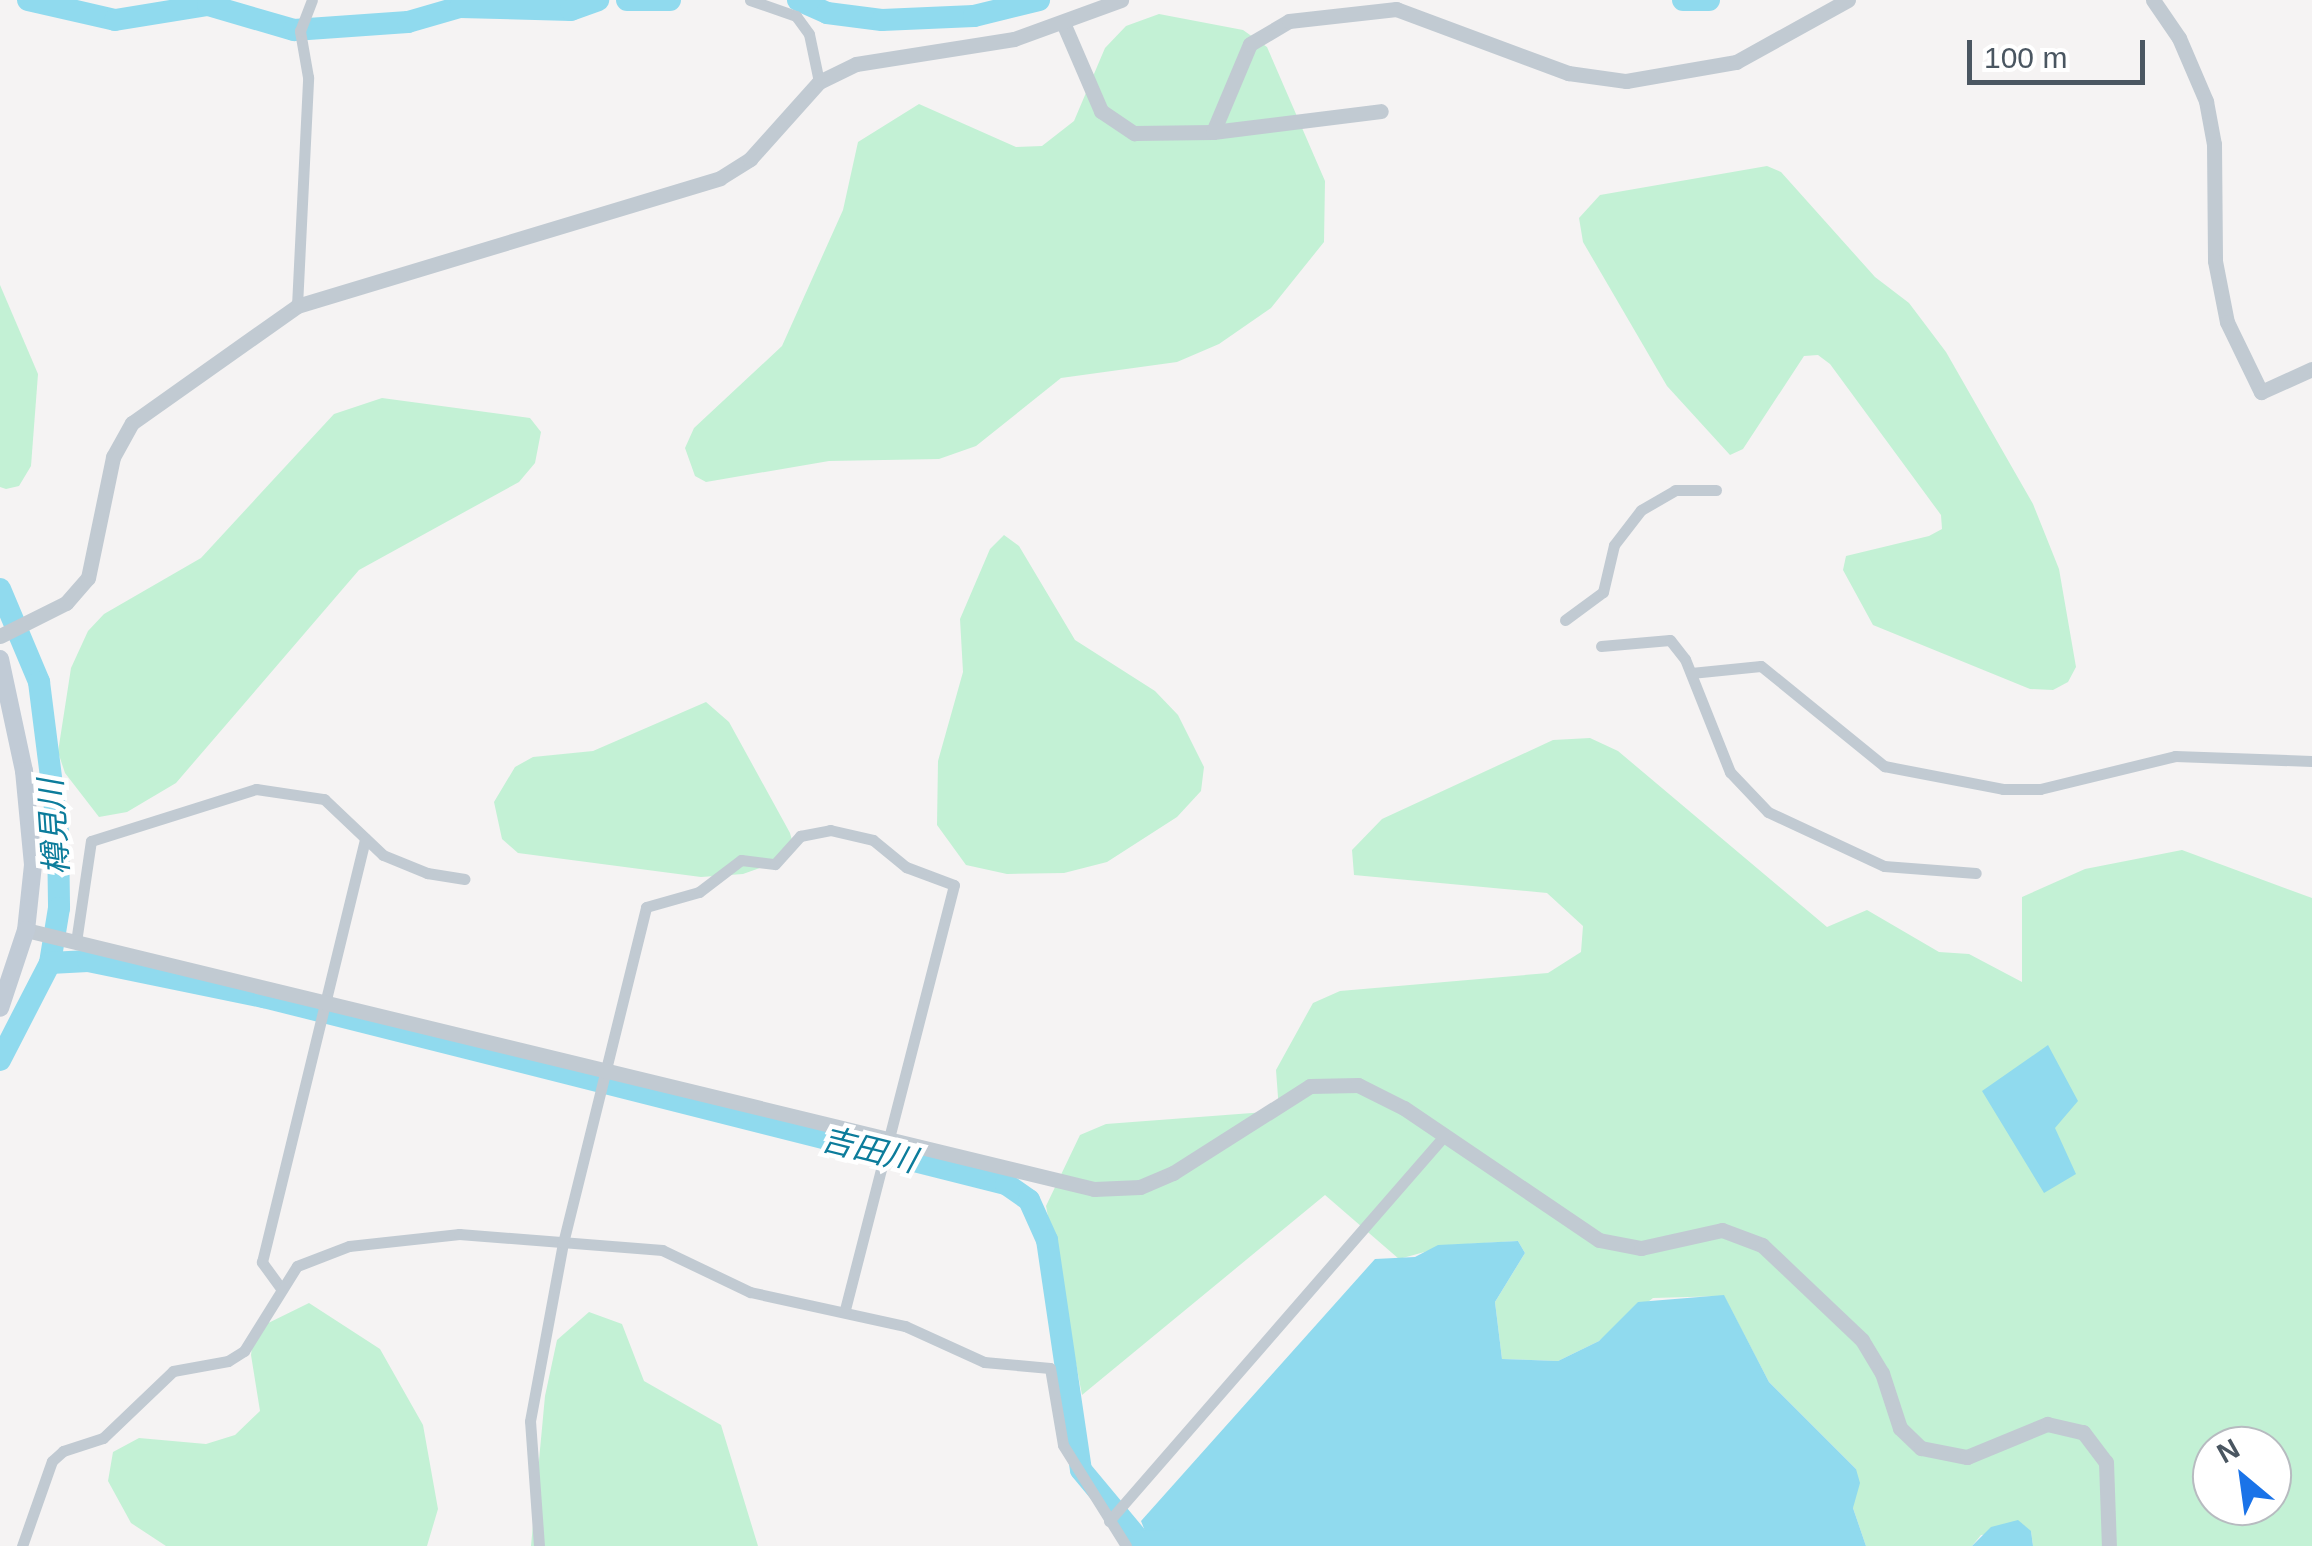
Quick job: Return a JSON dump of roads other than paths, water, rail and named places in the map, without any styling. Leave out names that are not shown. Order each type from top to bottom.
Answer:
[{"type":"main road","points":[[0,659],[13,701],[30,818],[31,931],[0,1008]]},
{"type":"street","points":[[296,306],[308,77],[300,30],[312,0]]},
{"type":"street","points":[[750,0],[796,16],[809,34],[818,82]]},
{"type":"street","points":[[0,636],[66,603],[88,578],[113,457],[132,423],[296,306],[720,178],[760,149],[818,82],[856,64],[1064,25],[1121,0]]},
{"type":"street","points":[[1213,132],[1250,44],[1289,21],[1396,9],[1568,73],[1626,81],[1736,62],[1848,0]]},
{"type":"street","points":[[2153,0],[2179,38],[2206,101],[2214,144],[2215,261],[2227,322],[2261,392],[2312,369]]},
{"type":"street","points":[[1064,25],[1113,124],[1149,136],[1381,111]]},
{"type":"street","points":[[1564,620],[1603,592],[1614,545],[1641,510],[1675,490],[1716,490]]},
{"type":"street","points":[[1601,646],[1670,640],[1690,673],[1730,772],[1768,812],[1884,866],[1976,873]]},
{"type":"street","points":[[1690,673],[1760,666],[1884,766],[2003,789],[2040,789],[2175,756],[2312,761]]},
{"type":"street","points":[[72,941],[87,849],[100,835],[158,825],[256,789],[324,799],[365,838],[409,868],[465,879]]},
{"type":"street","points":[[539,1546],[530,1420],[563,1243],[649,903],[698,892],[741,860],[774,864],[800,836],[830,830],[863,837],[906,867],[954,885],[884,1141],[844,1311]]},
{"type":"street","points":[[280,1287],[262,1262],[365,838]]},
{"type":"street","points":[[31,931],[1094,1189],[1140,1186],[1173,1174],[1296,1092],[1333,1082],[1382,1094],[1584,1233],[1612,1244],[1641,1248],[1722,1230],[1762,1246],[1862,1340],[1882,1373],[1900,1428],[1921,1448],[1967,1457],[2047,1424],[2083,1432],[2106,1462],[2109,1546]]},
{"type":"street","points":[[1108,1521],[1444,1136]]},
{"type":"street","points":[[22,1546],[52,1461],[63,1451],[104,1438],[173,1371],[228,1361],[244,1351],[280,1287],[297,1266],[349,1246],[459,1234],[662,1250],[750,1292],[906,1326],[984,1362],[1050,1368],[1063,1445],[1126,1546]]},
{"type":"water","points":[[2048,1045],[2078,1101],[2055,1128],[2076,1174],[2044,1193],[1982,1091]]},
{"type":"water","points":[[1518,1241],[1525,1253],[1495,1302],[1502,1359],[1558,1361],[1599,1341],[1638,1302],[1724,1295],[1769,1382],[1856,1469],[1860,1483],[1853,1508],[1866,1546],[1151,1546],[1141,1521],[1375,1259],[1415,1257],[1438,1245]]},
{"type":"water","points":[[2018,1520],[2031,1531],[2033,1546],[1972,1546],[1991,1527]]},
{"type":"waterway","points":[[28,0],[115,20],[208,5],[294,30],[408,22],[460,7],[571,10],[598,0]]},
{"type":"waterway","points":[[627,0],[670,0]]},
{"type":"waterway","points":[[798,0],[827,13],[882,20],[974,16],[1039,0]]},
{"type":"waterway","points":[[1683,0],[1709,0]]},
{"type":"waterway","name":"樽見川","points":[[0,589],[39,682],[58,833],[59,908],[50,963],[0,1060]]},
{"type":"waterway","name":"吉田川","points":[[50,963],[88,961],[264,997],[1006,1184],[1029,1200],[1047,1240],[1081,1470],[1141,1542],[1176,1541]]}]
